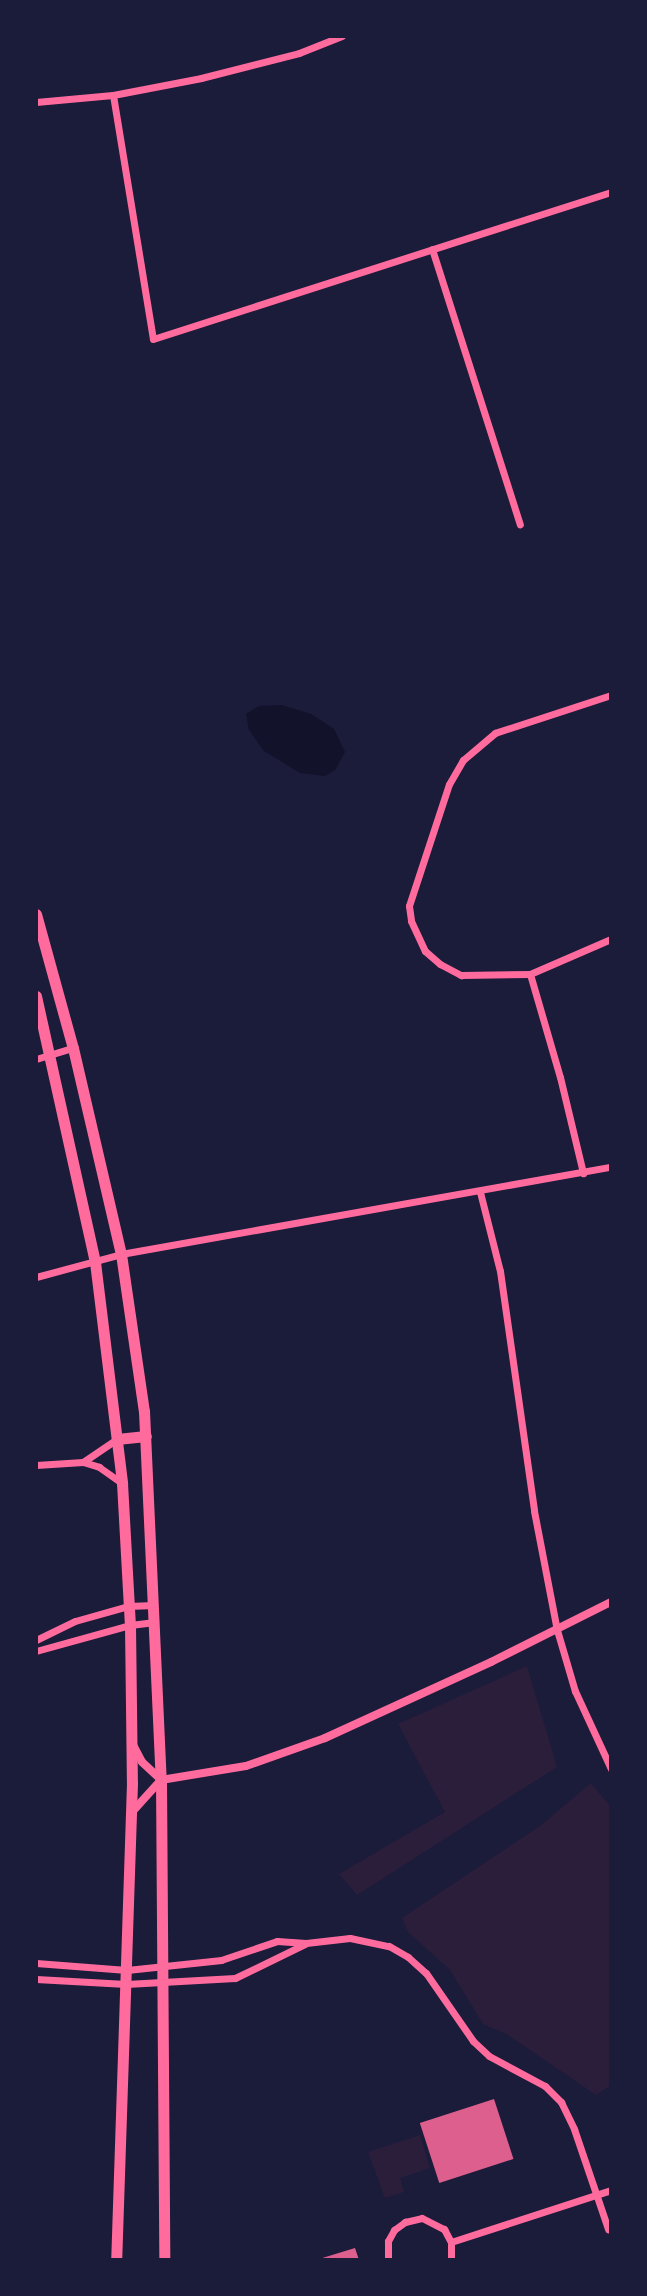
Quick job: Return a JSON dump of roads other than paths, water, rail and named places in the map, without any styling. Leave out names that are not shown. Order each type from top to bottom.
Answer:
[{"type":"main road","points":[[36,914],[73,1048],[121,1254],[146,1436],[161,1780],[164,2260]]},
{"type":"main road","points":[[36,996],[40,1056],[95,1262],[122,1483],[130,1625],[132,1812],[116,2260]]},
{"type":"main road","points":[[117,1439],[146,1436]]},
{"type":"street","points":[[36,102],[113,95],[271,60],[342,36]]},
{"type":"street","points":[[113,95],[153,339],[611,192]]},
{"type":"street","points":[[432,249],[520,524]]},
{"type":"street","points":[[611,695],[495,733],[463,760],[444,799],[409,906],[410,916],[425,951],[440,964],[461,975],[530,974],[611,939]]},
{"type":"street","points":[[530,974],[560,1077],[583,1173]]},
{"type":"street","points":[[40,1056],[73,1048]]},
{"type":"street","points":[[36,1277],[121,1254],[611,1167]]},
{"type":"street","points":[[480,1192],[500,1271],[534,1511],[557,1630],[575,1691],[611,1769]]},
{"type":"street","points":[[83,1462],[117,1439]]},
{"type":"street","points":[[36,1465],[83,1462],[99,1467],[122,1483]]},
{"type":"street","points":[[132,1812],[161,1780],[210,1774],[291,1751],[369,1720],[611,1602]]},
{"type":"street","points":[[36,1640],[75,1621],[128,1606],[154,1605]]},
{"type":"street","points":[[36,1651],[130,1625],[155,1622]]},
{"type":"street","points":[[132,1742],[142,1762],[161,1780]]},
{"type":"street","points":[[36,1963],[127,1970],[221,1960],[277,1941],[306,1943],[350,1938],[368,1940],[408,1957],[426,1973],[473,2041],[489,2056],[545,2086],[561,2102],[608,2229]]},
{"type":"street","points":[[36,1979],[126,1984],[235,1978],[306,1943]]},
{"type":"street","points":[[451,2242],[611,2190]]},
{"type":"street","points":[[388,2260],[388,2241],[394,2230],[415,2218],[440,2225],[451,2242],[451,2260]]}]
